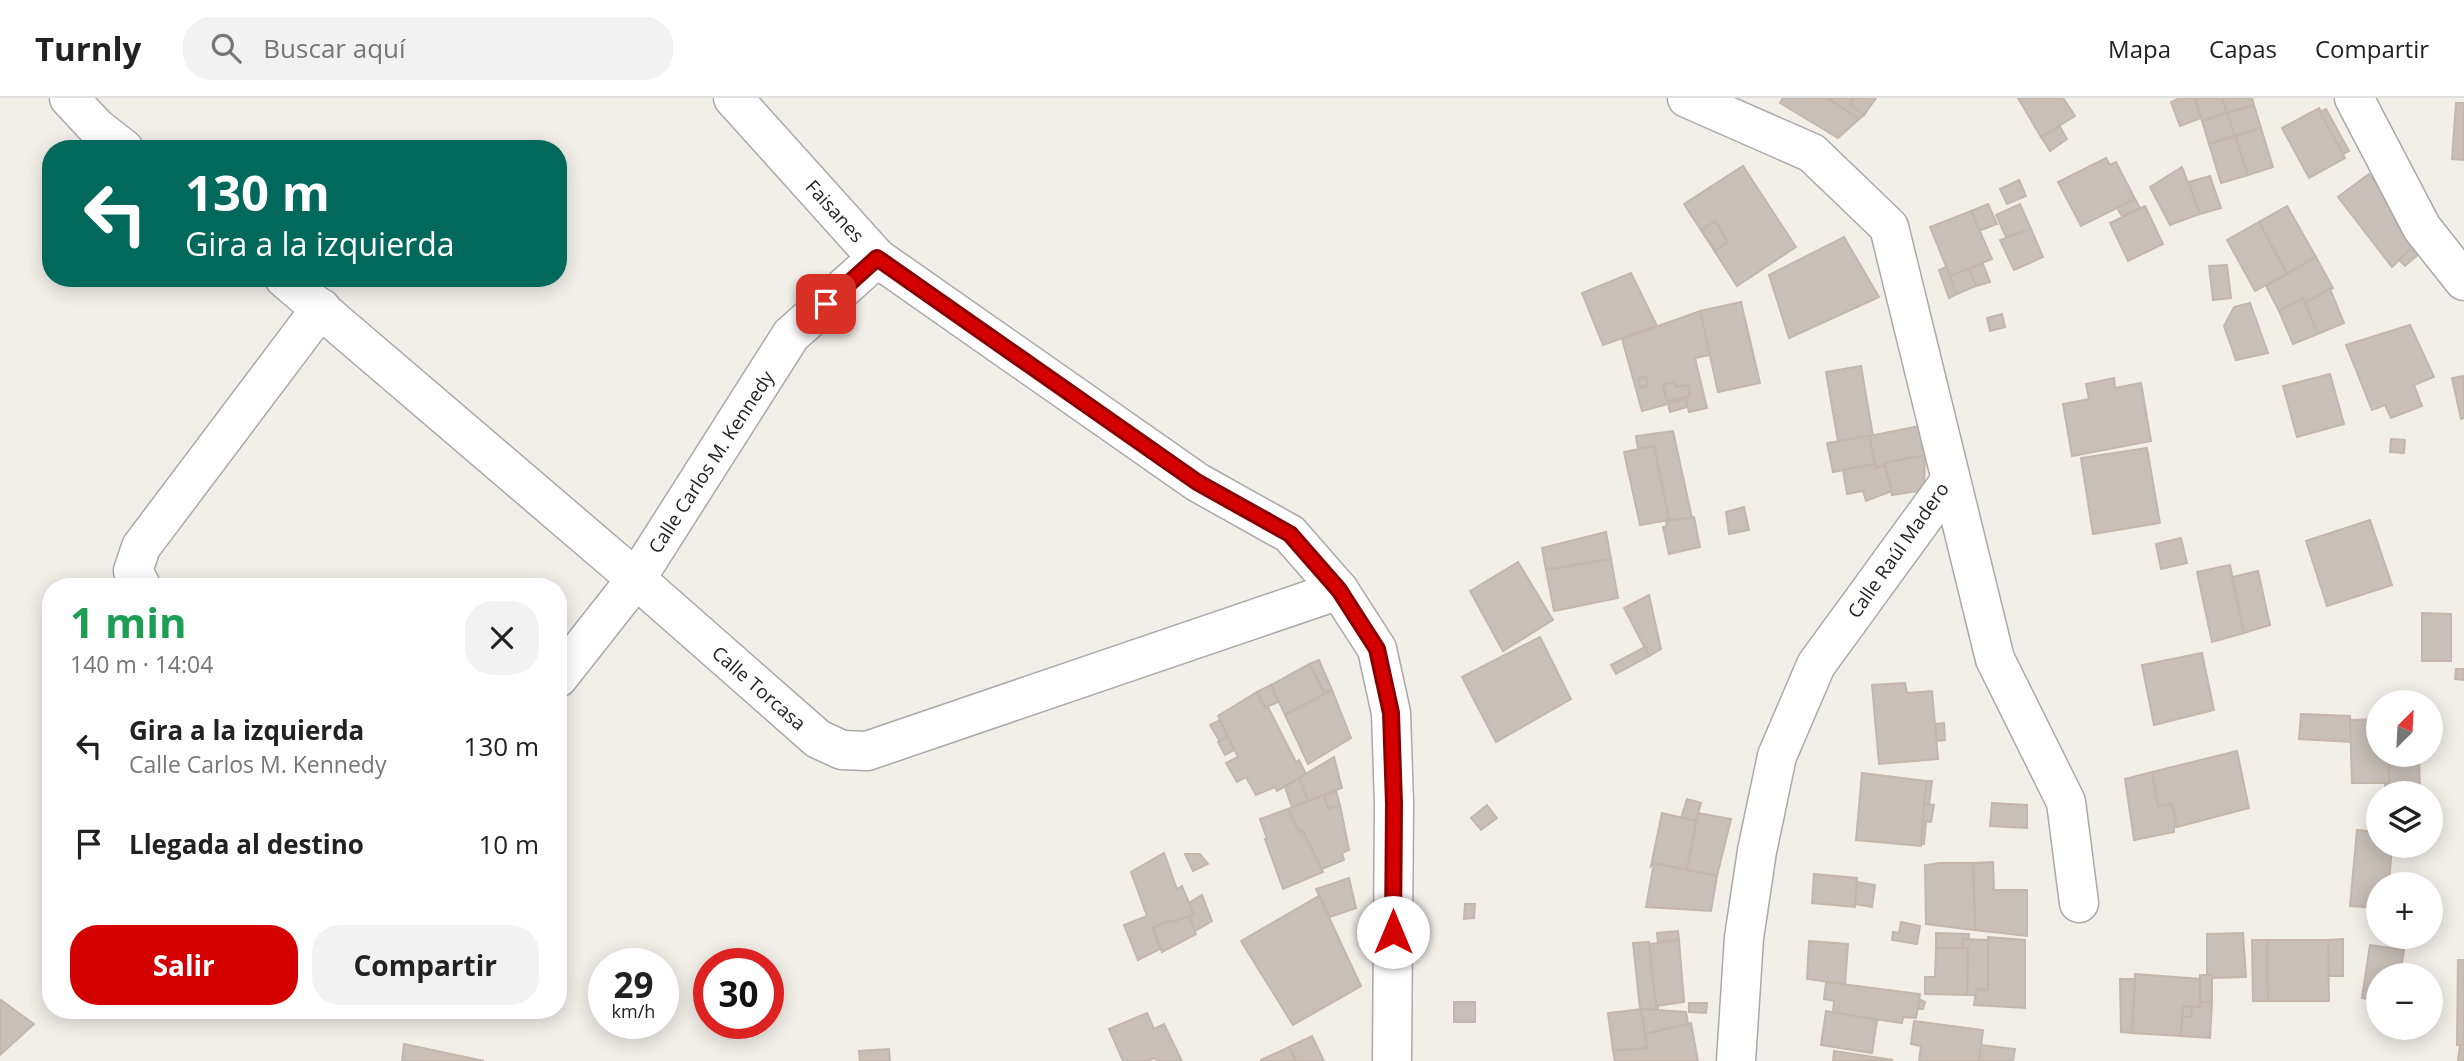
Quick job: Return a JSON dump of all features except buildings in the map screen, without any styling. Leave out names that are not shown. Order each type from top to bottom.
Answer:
[{"type":"street","points":[[69,98],[96,127],[113,140]]},
{"type":"street","name":"Faisanes","points":[[733,98],[877,258],[1197,482],[1290,534],[1339,590],[1377,649],[1391,713],[1394,804],[1392,1061]]},
{"type":"street","name":"Calle Raúl Madero","points":[[1687,98],[1812,153],[1889,227],[1950,481],[1816,665],[1777,756],[1757,850],[1744,938],[1736,1061]]},
{"type":"street","points":[[2354,98],[2422,228],[2464,281]]},
{"type":"street","name":"Calle Carlos M. Kennedy","points":[[567,667],[636,579],[791,335],[877,258]]},
{"type":"street","name":"Calle Torcasa","points":[[295,287],[818,739],[842,750],[867,751],[1339,590]]},
{"type":"street","points":[[137,578],[133,571],[141,547],[321,308]]},
{"type":"street","points":[[1950,481],[1995,660],[2066,802],[2079,903]]},
{"type":"route","points":[[826,304],[877,258],[1197,482],[1290,534],[1339,590],[1377,649],[1391,713],[1394,804],[1393,932]]}]
